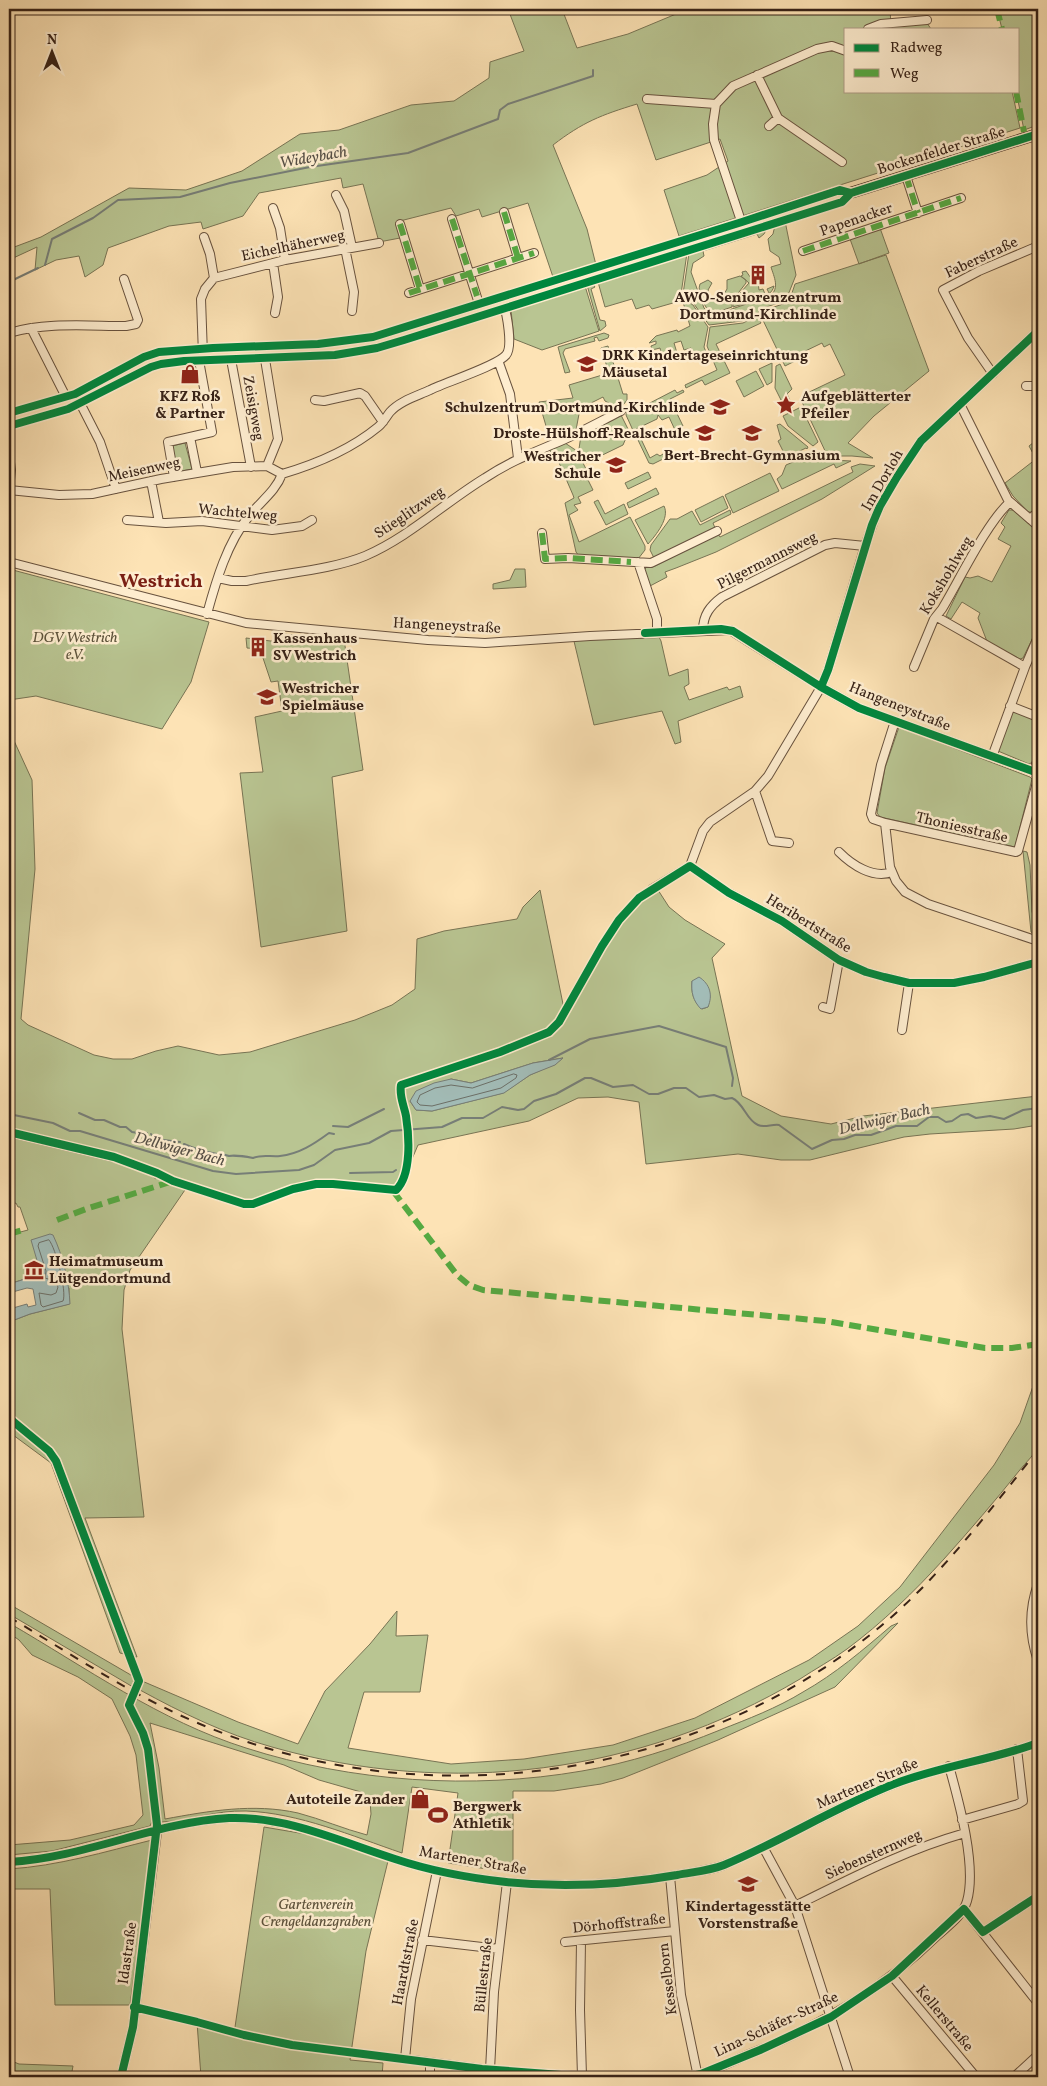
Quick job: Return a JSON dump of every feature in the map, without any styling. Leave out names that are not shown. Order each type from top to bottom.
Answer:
[{"type":"main road","name":"Bockenfelder Straße","points":[[9,420],[74,401],[146,363],[164,357],[320,351],[349,348],[376,342],[1038,134]]},
{"type":"street","points":[[871,28],[881,24],[927,20]]},
{"type":"street","points":[[743,227],[714,140],[713,124],[716,104],[733,86],[757,75],[822,47],[832,46],[844,49]]},
{"type":"street","points":[[757,75],[778,118],[842,162]]},
{"type":"street","points":[[646,99],[716,104]]},
{"type":"street","points":[[769,126],[778,118]]},
{"type":"street","points":[[906,176],[918,213]]},
{"type":"street","points":[[336,195],[344,212],[354,292],[352,311]]},
{"type":"street","name":"Papenacker","points":[[803,251],[962,198]]},
{"type":"street","points":[[273,208],[280,228],[285,260]]},
{"type":"street","points":[[504,212],[518,258]]},
{"type":"street","points":[[452,219],[481,310]]},
{"type":"street","points":[[400,224],[420,289]]},
{"type":"street","points":[[174,477],[168,442],[212,432],[201,355],[201,299],[207,285],[214,278],[210,254],[204,237]]},
{"type":"street","points":[[396,241],[405,240]]},
{"type":"street","name":"Eichelhäherweg","points":[[214,278],[285,260],[379,243]]},
{"type":"street","name":"Faberstraße","points":[[993,374],[968,338],[943,290],[979,271],[1038,246]]},
{"type":"street","points":[[409,293],[534,253]]},
{"type":"street","points":[[274,263],[278,297],[275,313]]},
{"type":"street","points":[[9,333],[31,328],[126,326],[136,324],[138,320],[124,279]]},
{"type":"street","points":[[207,614],[229,551],[243,526],[280,482],[282,474],[328,458],[379,426],[398,405],[443,384],[499,363],[508,353],[510,344],[503,303]]},
{"type":"street","points":[[31,328],[100,442],[116,489]]},
{"type":"street","name":"Im Dorloh","points":[[690,866],[703,831],[710,822],[754,791],[768,776],[821,687],[828,670],[865,546],[880,506],[908,460],[921,441],[1038,331]]},
{"type":"street","points":[[264,353],[278,439],[267,466]]},
{"type":"street","name":"Zeisigweg","points":[[230,354],[250,466]]},
{"type":"street","points":[[499,363],[510,394],[518,458]]},
{"type":"street","points":[[1026,386],[1038,386]]},
{"type":"street","points":[[314,400],[324,401],[360,392],[366,396],[383,422]]},
{"type":"street","points":[[960,404],[1010,502],[1038,526]]},
{"type":"street","name":"Stieglitzweg","points":[[218,578],[246,581],[357,559],[401,537],[454,498],[518,458],[555,443],[621,411]]},
{"type":"street","points":[[190,437],[197,472]]},
{"type":"street","points":[[9,454],[11,470],[9,490]]},
{"type":"street","name":"Meisenweg","points":[[9,490],[59,495],[92,494],[218,468],[250,466],[267,466],[282,474]]},
{"type":"street","points":[[151,481],[159,522]]},
{"type":"street","name":"Kokshohlweg","points":[[914,667],[934,619],[986,535],[1010,502]]},
{"type":"street","points":[[1030,519],[1038,512]]},
{"type":"street","name":"Wachtelweg","points":[[127,520],[202,522],[243,526],[261,530],[280,530],[302,526],[312,520]]},
{"type":"street","points":[[542,532],[546,559],[568,558],[651,563],[717,530]]},
{"type":"street","name":"Pilgermannsweg","points":[[703,630],[706,614],[714,603],[722,597],[825,544],[865,546]]},
{"type":"street","name":"Hangeneystraße","points":[[9,562],[246,623],[465,643],[497,643],[725,630],[738,633],[821,687],[859,708],[1037,774]]},
{"type":"street","points":[[638,562],[656,619],[657,633]]},
{"type":"street","points":[[937,617],[1025,667]]},
{"type":"street","points":[[992,756],[1038,637]]},
{"type":"street","points":[[1010,706],[1038,717]]},
{"type":"street","points":[[895,721],[881,765],[871,814],[873,819],[885,823],[892,872],[905,892],[928,904],[1038,941]]},
{"type":"street","points":[[1037,774],[1038,757]]},
{"type":"street","name":"Thoniesstraße","points":[[885,823],[1016,852],[1018,851],[1037,774]]},
{"type":"street","points":[[754,791],[772,841],[789,843]]},
{"type":"street","points":[[839,852],[851,864],[863,869],[882,874],[892,872]]},
{"type":"street","points":[[652,889],[690,866]]},
{"type":"street","name":"Heribertstraße","points":[[690,866],[729,893],[776,917],[839,960],[866,972],[910,983],[936,983],[968,981],[1038,962]]},
{"type":"street","name":"Heribertstraße","points":[[830,1009],[839,960]]},
{"type":"street","points":[[902,1030],[910,983]]},
{"type":"street","points":[[1038,1584],[1033,1600],[1031,1630],[1038,1661]]},
{"type":"street","name":"Martener Straße","points":[[9,1862],[53,1858],[212,1820],[238,1818],[294,1826],[401,1861],[437,1870],[507,1882],[579,1885],[622,1883],[722,1866],[862,1797],[894,1784],[949,1766],[1017,1750],[1038,1743]]},
{"type":"street","points":[[962,1820],[1023,1801],[1017,1750]]},
{"type":"street","points":[[949,1766],[965,1833],[970,1873],[970,1891],[964,1909],[1038,2003]]},
{"type":"street","name":"Idastraße","points":[[121,2077],[133,2027],[157,1832]]},
{"type":"street","name":"Siebensternweg","points":[[795,1906],[923,1846],[965,1833]]},
{"type":"street","points":[[763,1847],[795,1906],[850,2077]]},
{"type":"street","name":"Haardtstraße","points":[[430,2062],[405,2059],[411,1999],[437,1870]]},
{"type":"street","name":"Kesselborn","points":[[670,1876],[684,2014],[698,2076]]},
{"type":"street","name":"Büllestraße","points":[[490,2070],[491,2031],[498,1949],[507,1882]]},
{"type":"street","points":[[983,1932],[1038,1896]]},
{"type":"street","name":"Lina-Schäfer-Straße","points":[[687,2077],[698,2076],[831,2017],[892,1976],[964,1909]]},
{"type":"street","name":"Dörhoffstraße","points":[[565,1942],[675,1931]]},
{"type":"street","points":[[422,1940],[498,1949]]},
{"type":"street","points":[[430,2077],[430,2062],[490,2070],[585,2077],[580,2010],[581,1941]]},
{"type":"street","name":"Kellerstraße","points":[[892,1976],[976,2077]]},
{"type":"street","points":[[1014,2077],[1038,2055]]},
{"type":"green space","points":[[508,9],[562,9],[577,48],[628,34],[688,9],[890,9],[891,26],[927,23],[930,28],[844,28],[844,92],[1012,92],[1020,128],[679,236],[664,190],[707,175],[728,161],[720,139],[656,160],[637,104],[624,108],[583,125],[553,145],[587,229],[596,265],[553,277],[528,203],[482,217],[479,209],[456,216],[451,208],[396,222],[400,238],[379,242],[363,184],[343,188],[341,178],[259,193],[243,216],[203,229],[201,222],[169,226],[108,248],[103,265],[85,277],[79,256],[56,260],[35,270],[37,247],[9,260],[9,249],[41,237],[129,188],[186,190],[242,171],[300,134],[339,130],[411,105],[454,101],[489,78],[490,62],[524,51]]},
{"type":"green space","points":[[997,9],[1038,9],[1038,125],[1024,130],[1016,92],[1020,92],[1020,28],[1002,28]]},
{"type":"green space","points":[[785,221],[796,275],[786,300],[761,309],[756,315],[742,321],[709,325],[694,304],[688,300],[682,301],[689,253],[767,228],[759,238],[757,234],[703,251],[704,256],[693,263],[691,272],[704,308],[709,313],[720,313],[770,296],[776,286],[771,267],[781,264],[779,257],[770,251],[768,239],[773,234],[775,225]]},
{"type":"green space","points":[[880,228],[889,253],[859,264],[850,239]]},
{"type":"green space","points":[[687,253],[680,301],[652,309],[649,305],[636,309],[632,299],[605,307],[598,282],[624,276],[633,270]]},
{"type":"green space","points":[[886,255],[929,371],[874,416],[848,443],[873,458],[830,456],[827,455],[802,402],[805,401],[803,395],[845,375],[830,344],[824,347],[822,343],[797,355],[799,359],[785,366],[760,314],[762,311],[789,302],[795,284]]},
{"type":"green space","points":[[746,271],[753,281],[758,282],[759,290],[763,289],[765,294],[769,293],[767,289],[774,286],[772,291],[763,298],[733,307],[733,301],[749,283],[741,276],[743,275],[742,272]]},
{"type":"green space","points":[[740,276],[746,280],[746,283],[732,301],[732,307],[717,312],[708,310],[702,301],[700,284],[708,280],[712,283],[708,290],[711,300],[714,299],[716,303],[728,300],[726,294],[724,294],[727,289],[727,280]]},
{"type":"green space","points":[[592,283],[595,287],[591,289],[600,320],[605,321],[606,326],[600,331],[587,285]]},
{"type":"green space","points":[[585,286],[599,331],[542,350],[514,339],[511,310]]},
{"type":"green space","points":[[687,301],[693,305],[708,327],[704,347],[706,352],[687,360],[686,358],[693,355],[691,348],[684,350],[681,341],[674,343],[677,353],[662,357],[660,348],[652,350],[651,346],[656,344],[656,341],[649,343],[656,336],[677,330],[678,332],[690,326],[683,302]]},
{"type":"green space","points":[[757,316],[761,323],[716,344],[730,373],[705,385],[702,380],[686,388],[685,385],[717,370],[707,346],[710,327],[743,323]]},
{"type":"green space","points":[[604,333],[609,335],[608,338],[599,341],[597,337],[594,338],[595,341],[565,349],[563,353],[570,372],[565,373],[558,347]]},
{"type":"green space","points":[[608,346],[623,394],[627,394],[627,400],[620,409],[605,401],[603,397],[577,410],[579,414],[576,430],[551,443],[539,402],[573,398],[569,385],[609,373],[601,348]]},
{"type":"green space","points":[[772,363],[772,382],[767,385],[759,369]]},
{"type":"green space","points":[[780,364],[792,389],[787,394],[793,407],[786,410],[775,388],[776,366]]},
{"type":"green space","points":[[756,371],[764,386],[744,397],[736,381]]},
{"type":"green space","points":[[675,390],[677,393],[683,390],[684,392],[670,399],[683,426],[675,430],[669,417],[662,420],[658,415],[657,419],[636,429],[640,436],[636,437],[626,415],[627,407],[635,403],[648,404]]},
{"type":"green space","points":[[801,407],[818,442],[813,446],[788,426],[783,416]]},
{"type":"green space","points":[[621,415],[629,431],[623,445],[586,463],[579,449],[581,435]]},
{"type":"green space","points":[[780,424],[808,447],[807,449],[786,457],[778,441],[781,439],[777,425]]},
{"type":"green space","points":[[641,439],[650,458],[657,454],[660,456],[663,454],[665,458],[653,464],[649,463],[638,440]]},
{"type":"green space","points":[[1038,439],[1038,508],[1033,512],[1028,512],[1013,496],[1005,483],[1036,459],[1029,446]]},
{"type":"green space","points":[[185,443],[192,469],[176,472],[172,446]]},
{"type":"green space","points":[[565,443],[577,451],[589,475],[587,478],[593,490],[578,497],[581,503],[574,505],[578,510],[569,515],[579,542],[630,517],[645,546],[645,550],[638,559],[604,556],[598,559],[579,556],[576,552],[565,503],[574,498],[557,458],[549,450]]},
{"type":"green space","points":[[811,452],[831,460],[851,461],[836,468],[834,464],[782,489],[777,479],[782,475],[786,465],[805,457]]},
{"type":"green space","points":[[860,464],[875,466],[822,499],[716,552],[665,572],[667,577],[650,586],[644,570],[647,567],[655,566],[718,534],[720,537],[853,472],[851,467]]},
{"type":"green space","points":[[648,472],[651,478],[628,489],[625,483]]},
{"type":"green space","points":[[770,473],[779,491],[733,513],[725,495]]},
{"type":"green space","points":[[656,488],[659,494],[629,508],[627,503]]},
{"type":"green space","points":[[723,496],[728,508],[701,522],[695,510]]},
{"type":"green space","points":[[598,500],[605,514],[624,504],[628,514],[606,525],[594,502]]},
{"type":"green space","points":[[664,506],[664,521],[648,544],[635,520]]},
{"type":"green space","points":[[730,510],[731,514],[713,523],[715,528],[654,558],[650,550],[651,545],[670,519],[677,519],[692,511],[700,525]]},
{"type":"green space","points":[[1009,510],[1013,510],[1038,532],[1038,627],[1023,658],[1020,659],[988,644],[978,618],[980,613],[962,602],[951,619],[946,616],[965,577],[978,576],[992,582],[1011,546],[998,539],[1005,527],[1001,523]]},
{"type":"green space","name":"DGV Westrich e.V.","points":[[9,569],[209,622],[191,682],[162,729],[36,696],[9,700]]},
{"type":"green space","points":[[515,569],[525,569],[526,587],[493,589],[493,584],[510,580]]},
{"type":"green space","points":[[657,633],[661,641],[669,676],[688,669],[689,684],[684,687],[689,700],[727,687],[729,690],[740,686],[743,697],[678,721],[681,742],[675,744],[662,711],[594,725],[573,637]]},
{"type":"green space","points":[[283,634],[344,639],[363,770],[332,777],[347,931],[261,947],[240,773],[263,772],[255,717],[282,711],[278,681],[271,682],[260,649],[247,648],[246,638],[279,642]]},
{"type":"green space","points":[[1018,711],[1038,719],[1038,750],[1035,761],[1029,764],[998,751],[1012,713]]},
{"type":"green space","points":[[9,724],[10,732],[32,780],[35,869],[21,1019],[28,1025],[94,1055],[113,1059],[132,1059],[178,1046],[219,1055],[250,1052],[355,1020],[392,1005],[415,989],[417,939],[444,931],[517,919],[523,907],[540,890],[565,1014],[621,921],[641,899],[658,890],[669,907],[685,920],[725,944],[712,958],[742,1096],[781,1116],[831,1124],[863,1116],[1038,1096],[1038,1125],[1014,1129],[904,1137],[810,1160],[781,1160],[738,1154],[646,1164],[639,1102],[608,1097],[578,1098],[529,1121],[418,1145],[400,1187],[393,1191],[326,1184],[304,1186],[260,1202],[244,1204],[187,1187],[130,1270],[124,1290],[122,1329],[144,1517],[85,1518],[137,1657],[120,1653],[51,1463],[9,1432],[9,1322],[30,1314],[69,1304],[69,1288],[41,1274],[9,1284],[9,1235],[28,1230],[20,1207],[16,1203],[9,1205],[9,1137],[114,1162],[148,1173],[156,1179],[157,1173],[95,1151],[9,1132]],"holes":[[[692,981],[710,996],[708,1007],[702,1009],[696,1003],[692,993]],[[563,1058],[555,1064],[530,1075],[503,1093],[432,1111],[416,1110],[410,1101],[451,1079],[471,1083],[533,1063]]]},
{"type":"green space","points":[[899,727],[1032,779],[1015,847],[880,817],[877,813],[885,768]]},
{"type":"green space","points":[[1023,851],[1027,852],[1030,865],[1032,912],[1038,924],[1038,936],[1031,932]]},
{"type":"green space","points":[[1038,1372],[1038,1444],[1035,1451],[973,1526],[921,1583],[873,1629],[829,1661],[800,1679],[739,1711],[675,1737],[610,1756],[543,1768],[475,1773],[407,1771],[339,1763],[255,1742],[204,1722],[140,1690],[142,1681],[238,1722],[298,1744],[325,1691],[370,1644],[397,1611],[396,1636],[428,1635],[420,1692],[364,1692],[348,1748],[451,1764],[524,1759],[613,1745],[695,1718],[809,1660],[858,1626],[900,1587],[994,1465],[1020,1423]]},
{"type":"green space","points":[[9,1604],[136,1678],[133,1687],[9,1614]]},
{"type":"green space","points":[[9,1623],[153,1708],[214,1737],[246,1748],[286,1760],[328,1769],[370,1775],[455,1781],[540,1777],[582,1771],[635,1759],[686,1743],[752,1717],[793,1698],[838,1670],[891,1626],[898,1623],[835,1687],[718,1740],[623,1778],[601,1784],[554,1791],[513,1791],[513,1873],[448,1863],[458,1793],[412,1787],[402,1853],[325,1826],[266,1813],[235,1811],[162,1822],[159,1820],[152,1755],[144,1731],[133,1709],[134,1700],[128,1697],[128,1710],[144,1738],[148,1760],[154,1817],[150,1826],[52,1851],[9,1855],[9,1845],[70,1840],[134,1825],[143,1815],[136,1755],[130,1736],[112,1699],[78,1677],[32,1655],[19,1640],[9,1633]],"holes":[[[150,1723],[284,1765],[319,1780],[361,1792],[370,1801],[371,1814],[367,1835],[298,1813],[281,1810],[231,1809],[165,1819],[159,1768]]]},
{"type":"green space","name":"Gartenverein Crengeldanzgraben","points":[[264,1827],[317,1836],[388,1861],[366,1951],[350,2060],[383,2063],[382,2077],[201,2077],[197,2022],[234,2034]]},
{"type":"green space","points":[[152,1840],[130,2005],[55,2005],[50,1889],[9,1889],[9,1869],[63,1862]]},
{"type":"green space","points":[[9,2060],[19,2064],[73,2066],[71,2077],[9,2077]]},
{"type":"water","points":[[699,977],[708,986],[710,994],[708,1007],[701,1009],[694,1000],[692,989],[692,981]]},
{"type":"water","points":[[563,1058],[555,1065],[530,1075],[504,1093],[432,1111],[416,1110],[410,1101],[416,1091],[434,1083],[451,1079],[471,1083],[533,1063]]},
{"type":"water","points":[[50,1234],[53,1235],[57,1243],[63,1260],[70,1304],[30,1314],[9,1322],[9,1315],[14,1313],[13,1308],[27,1304],[28,1307],[36,1305],[33,1289],[27,1288],[9,1293],[9,1284],[41,1274],[31,1240]]},
{"type":"waterway","name":"Wideybach","points":[[45,265],[52,239],[93,218],[118,200],[180,197],[230,183],[310,167],[408,153],[498,119],[500,110],[508,104],[593,76],[593,70]]},
{"type":"waterway","name":"Wideybach","points":[[9,282],[38,268]]},
{"type":"waterway","points":[[9,923],[11,914]]},
{"type":"waterway","points":[[9,968],[13,974],[9,1007]]},
{"type":"waterway","points":[[549,1060],[590,1039],[659,1026],[726,1047],[733,1078],[732,1086]]},
{"type":"waterway","name":"Dellwiger Bach","points":[[9,1114],[53,1123],[70,1131],[80,1131],[213,1171],[236,1174],[299,1170],[314,1165],[335,1150],[369,1143],[391,1131],[442,1127],[462,1118],[483,1118],[502,1107],[518,1110],[524,1109],[534,1101],[556,1094],[585,1078],[591,1078],[613,1087],[633,1085],[649,1094],[658,1094],[674,1088],[686,1088],[699,1097],[714,1095],[725,1099],[732,1098],[736,1100],[754,1123],[763,1126],[779,1125],[812,1149],[832,1140],[844,1139],[855,1135],[871,1135],[896,1126],[917,1126],[929,1117],[938,1117],[946,1122],[968,1114],[976,1118],[990,1116],[1004,1119],[1023,1110],[1038,1108]]},
{"type":"waterway","points":[[333,1126],[348,1127],[384,1109]]},
{"type":"waterway","points":[[79,1113],[95,1120],[104,1120],[120,1127],[126,1127],[132,1132],[147,1133]]},
{"type":"waterway","points":[[184,1144],[213,1153],[253,1158],[294,1153],[312,1145],[329,1133],[334,1134]]},
{"type":"waterway","points":[[151,1134],[155,1139],[180,1142]]},
{"type":"waterway","name":"Dellwiger Bach","points":[[350,1173],[393,1172],[396,1170]]},
{"type":"railway","points":[[9,1617],[103,1674],[175,1713],[200,1724],[286,1753],[374,1771],[464,1776],[554,1769],[642,1750],[727,1720],[807,1679],[881,1626],[924,1586],[964,1542],[1038,1450]]},
{"type":"marked path","points":[[997,9],[1002,28]]},
{"type":"marked path","points":[[1016,92],[1024,132]]},
{"type":"marked path","points":[[906,176],[918,213]]},
{"type":"marked path","points":[[803,251],[961,198]]},
{"type":"marked path","points":[[504,212],[518,258]]},
{"type":"marked path","points":[[452,219],[477,296]]},
{"type":"marked path","points":[[400,224],[420,289]]},
{"type":"marked path","points":[[409,293],[534,253]]},
{"type":"marked path","points":[[542,533],[545,559],[568,558],[631,562]]},
{"type":"marked path","points":[[57,1220],[173,1181]]},
{"type":"marked path","points":[[393,1191],[457,1275],[469,1285],[483,1290],[825,1321],[985,1348],[1012,1348],[1038,1344]]},
{"type":"marked path","points":[[9,1234],[23,1230]]},
{"type":"cycle path","points":[[9,426],[68,409],[151,367],[161,364],[184,361],[335,355],[377,348],[842,202],[851,193],[1038,134]]},
{"type":"cycle path","points":[[9,413],[75,394],[144,357],[159,352],[318,344],[373,337],[840,190],[851,193]]},
{"type":"cycle path","points":[[821,687],[828,670],[872,525],[880,506],[897,477],[921,441],[1038,331]]},
{"type":"cycle path","points":[[645,633],[721,629],[733,631],[821,687],[859,708],[1038,773]]},
{"type":"cycle path","points":[[9,1132],[114,1157],[173,1181],[244,1204],[253,1204],[293,1189],[316,1184],[396,1190],[405,1175],[408,1154],[407,1124],[401,1097],[401,1085],[500,1052],[549,1032],[559,1022],[619,920],[639,898],[690,866],[729,893],[782,921],[839,960],[866,972],[884,977],[909,983],[954,983],[1038,962]]},
{"type":"cycle path","points":[[9,1418],[49,1451],[56,1461],[139,1681],[129,1705],[143,1733],[148,1749],[157,1825],[133,2027],[121,2077]]},
{"type":"cycle path","points":[[9,1862],[65,1854],[174,1826],[201,1821],[251,1818],[314,1831],[409,1863],[464,1876],[506,1882],[549,1885],[592,1885],[634,1881],[718,1867],[746,1856],[851,1803],[894,1784],[930,1772],[1038,1743]]},
{"type":"cycle path","points":[[687,2077],[701,2074],[760,2050],[831,2017],[892,1976],[964,1909],[983,1932],[1038,1896]]},
{"type":"cycle path","points":[[134,2007],[244,2035],[292,2045],[482,2069],[588,2077]]},
{"type":"place","name":"AWO-Seniorenzentrum Dortmund-Kirchlinde","points":[[758,275]]},
{"type":"place","name":"DRK Kindertageseinrichtung Mäusetal","points":[[587,364]]},
{"type":"place","name":"KFZ Roß & Partner","points":[[190,374]]},
{"type":"place","name":"Aufgeblätterter Pfeiler","points":[[786,405]]},
{"type":"place","name":"Schulzentrum Dortmund-Kirchlinde","points":[[720,407]]},
{"type":"place","name":"Droste-Hülshoff-Realschule","points":[[705,433]]},
{"type":"place","name":"Bert-Brecht-Gymnasium","points":[[752,433]]},
{"type":"place","name":"Westricher Schule","points":[[616,465]]},
{"type":"place","name":"Kassenhaus SV Westrich","points":[[258,647]]},
{"type":"place","name":"Westricher Spielmäuse","points":[[267,697]]},
{"type":"place","name":"Heimatmuseum Lütgendortmund","points":[[34,1270]]},
{"type":"place","name":"Autoteile Zander","points":[[420,1799]]},
{"type":"place","name":"Bergwerk Athletik","points":[[438,1815]]},
{"type":"place","name":"Kindertagesstätte Vorstenstraße","points":[[748,1884]]},
{"type":"district","name":"Westrich","points":[[161,580]]}]
